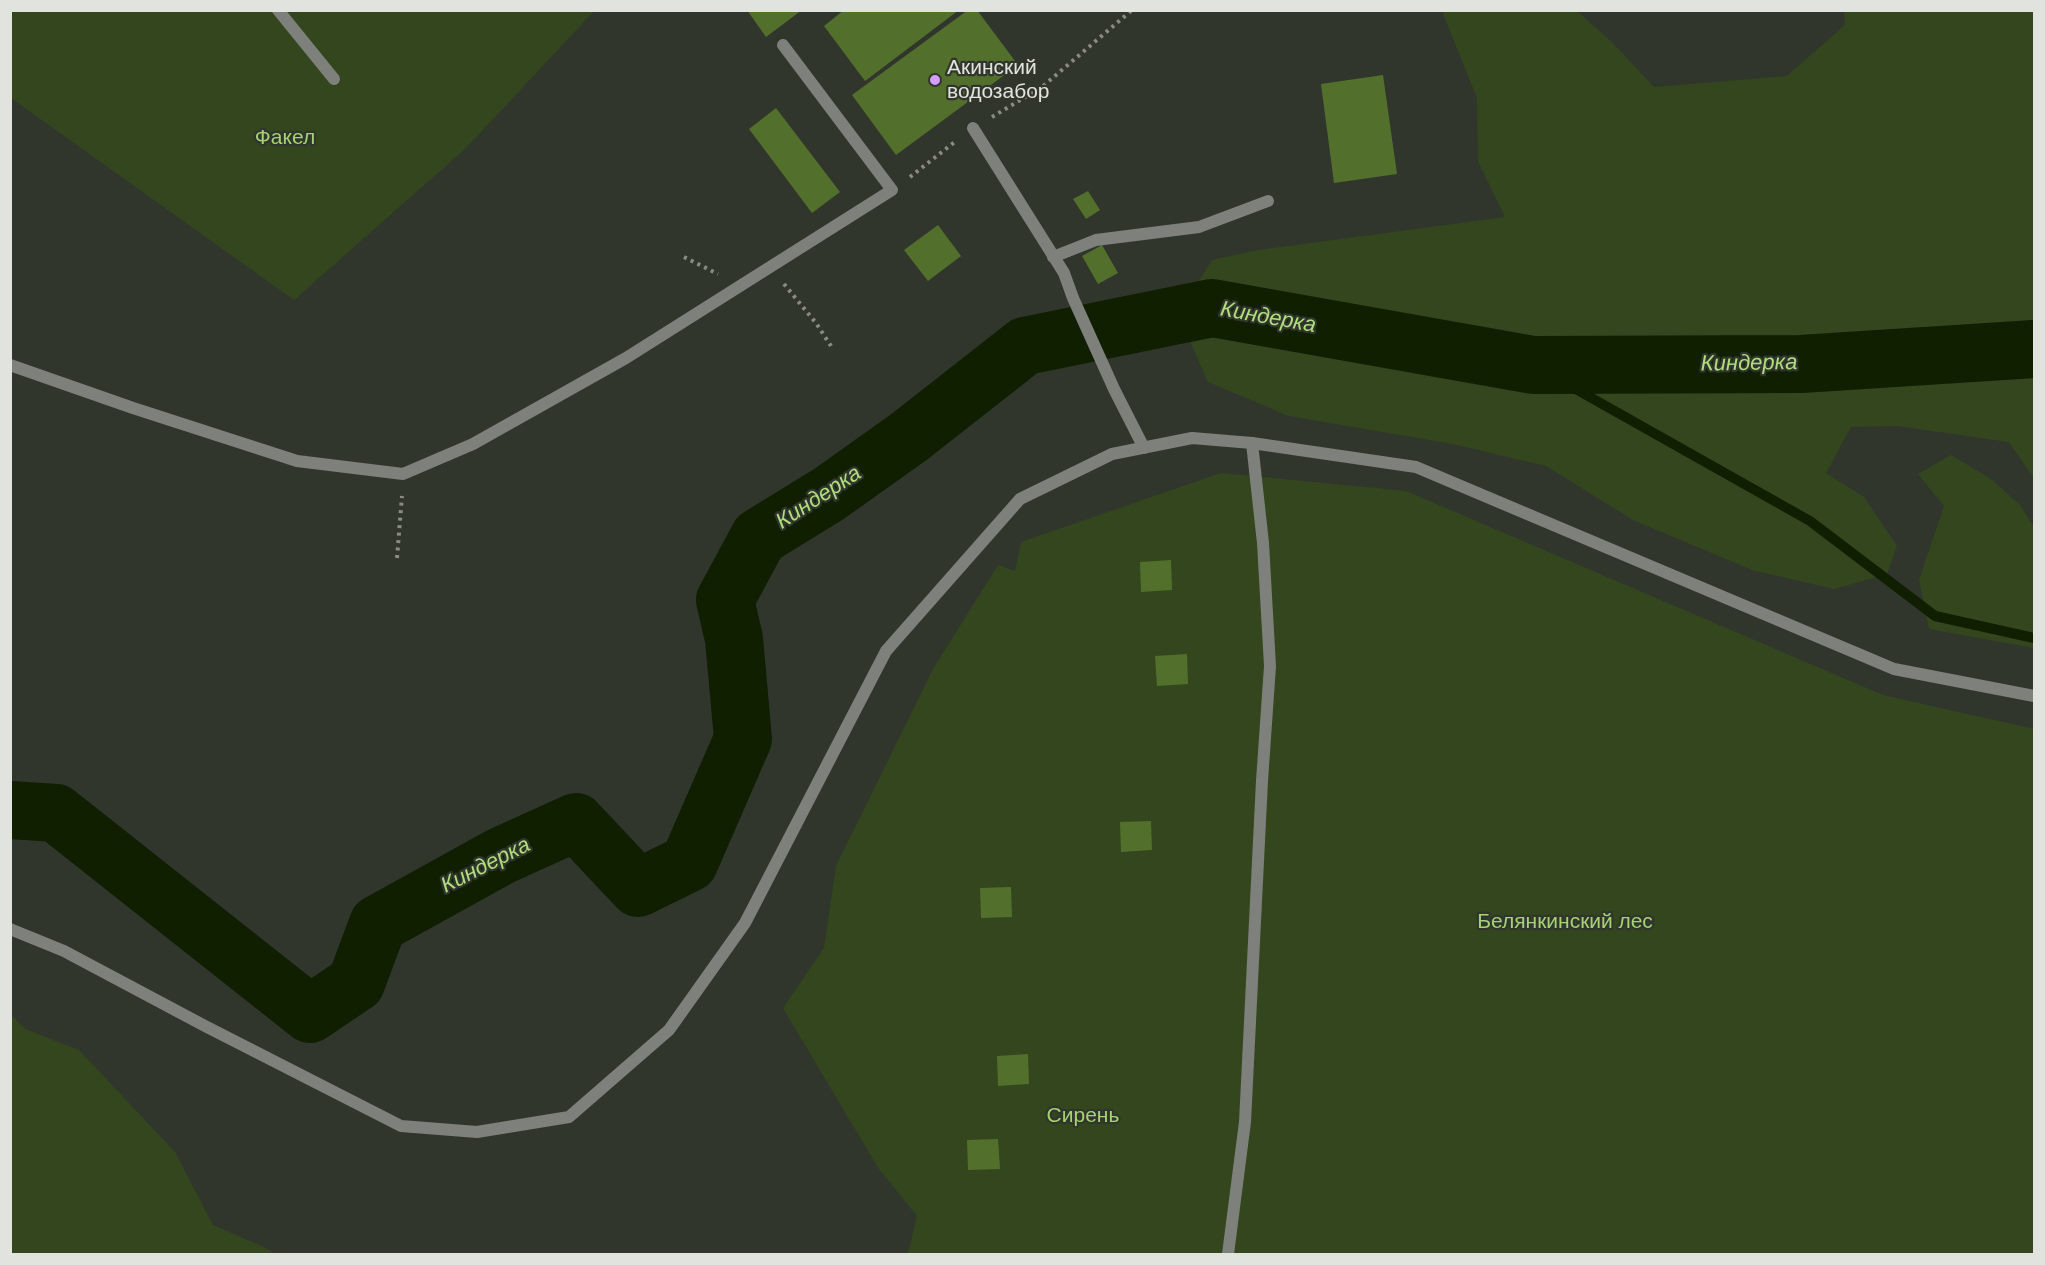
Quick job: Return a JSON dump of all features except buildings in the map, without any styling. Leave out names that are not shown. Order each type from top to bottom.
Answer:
[{"type":"street","points":[[278,10],[334,79]]},
{"type":"street","points":[[10,365],[297,461],[403,474],[473,444],[626,358],[892,190],[783,45]]},
{"type":"street","points":[[974,128],[1064,273],[1114,389],[1144,448]]},
{"type":"street","points":[[1053,257],[1096,240],[1199,227],[1268,201]]},
{"type":"street","points":[[10,929],[64,951],[401,1126],[477,1132],[569,1117],[669,1030],[745,923],[886,651],[1020,499],[1112,454],[1192,438],[1252,443],[1416,467],[1894,669],[2034,696]]},
{"type":"street","points":[[1228,1254],[1245,1122],[1270,666],[1263,543],[1252,443]]},
{"type":"path","points":[[892,190],[974,128],[1042,87],[1132,10]]},
{"type":"path","points":[[684,257],[741,286]]},
{"type":"path","points":[[770,267],[794,294],[831,346]]},
{"type":"path","points":[[397,558],[403,474]]},
{"type":"green space","name":"Факел","points":[[11,11],[594,11],[466,148],[294,300],[11,98]]},
{"type":"green space","points":[[1442,11],[1577,11],[1612,42],[1654,87],[1787,76],[1845,25],[1844,11],[2034,11],[2034,478],[2009,442],[1898,426],[1851,427],[1826,473],[1864,497],[1897,546],[1887,574],[1834,589],[1752,570],[1633,520],[1546,466],[1453,444],[1289,416],[1208,382],[1178,314],[1212,260],[1259,250],[1505,217],[1478,161],[1477,98]]},
{"type":"green space","points":[[1951,455],[1991,479],[2021,506],[2034,528],[2034,648],[1929,629],[1919,580],[1944,506],[1918,474]]},
{"type":"green space","name":"Белянкинский лес","points":[[1221,473],[1406,491],[1883,695],[2034,729],[2034,1254],[908,1254],[917,1216],[879,1169],[783,1008],[824,948],[836,866],[933,669],[998,565],[1015,571],[1021,542]]},
{"type":"green space","points":[[11,1014],[25,1029],[79,1050],[175,1152],[213,1225],[275,1254],[11,1254]]},
{"type":"waterway","name":"Киндерка","points":[[10,810],[56,813],[310,1014],[356,983],[378,924],[501,856],[576,822],[638,888],[689,863],[743,739],[734,639],[725,600],[759,537],[829,494],[909,437],[1025,346],[1212,308],[1533,365],[1801,364],[2034,349]]},
{"type":"waterway","points":[[1533,365],[1810,521],[1935,616],[2034,638]]},
{"type":"place","name":"Акинский водозабор","points":[[935,80]]},
{"type":"park label","name":"Сирень","points":[[1083,1116]]}]
